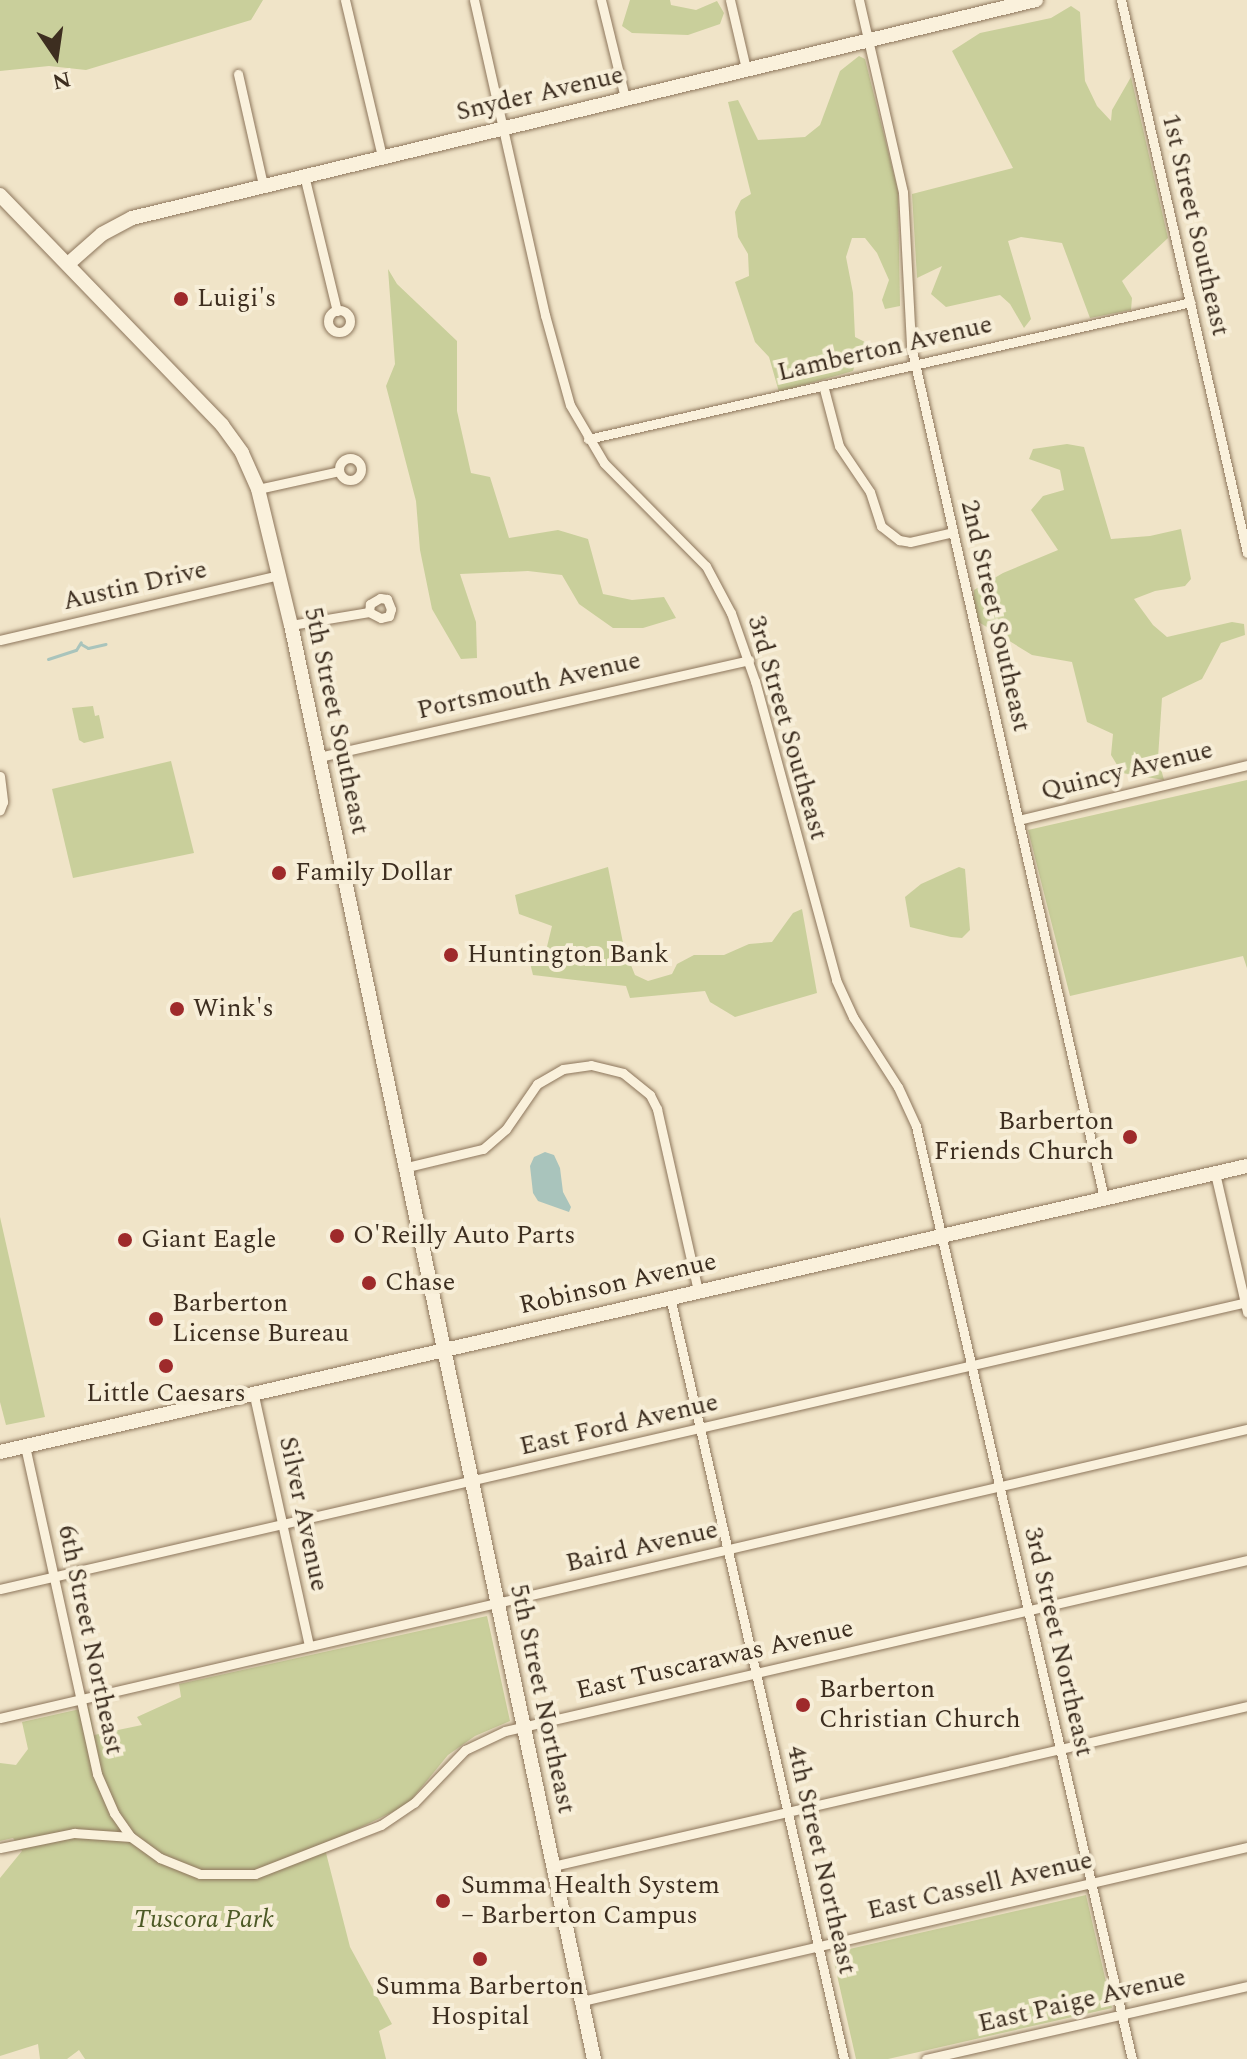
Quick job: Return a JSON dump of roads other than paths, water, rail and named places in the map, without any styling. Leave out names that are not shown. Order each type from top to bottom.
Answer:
[{"type":"main road","name":"Snyder Avenue","points":[[68,264],[102,234],[132,218],[1036,0]]},
{"type":"main road","name":"5th Street Southeast","points":[[0,195],[222,425],[242,453],[258,489],[291,625],[442,1349]]},
{"type":"main road","name":"Robinson Avenue","points":[[0,1452],[253,1391],[1247,1166]]},
{"type":"main road","name":"5th Street Northeast","points":[[442,1349],[594,2059]]},
{"type":"street","points":[[345,0],[382,156]]},
{"type":"street","name":"3rd Street Southeast","points":[[474,0],[562,381],[588,439],[619,480],[682,537],[706,566],[731,613],[749,660],[836,980],[853,1017],[911,1113],[924,1150],[942,1235]]},
{"type":"street","points":[[601,0],[625,98]]},
{"type":"street","points":[[730,0],[746,69]]},
{"type":"street","name":"2nd Street Southeast","points":[[859,0],[903,192],[908,320],[915,365],[1104,1198]]},
{"type":"street","name":"1st Street Southeast","points":[[1121,0],[1247,553]]},
{"type":"street","points":[[238,74],[263,185]]},
{"type":"street","points":[[304,175],[337,311]]},
{"type":"street","name":"Lamberton Avenue","points":[[588,439],[1191,302]]},
{"type":"street","points":[[823,385],[839,446],[870,492],[881,526],[899,540],[910,542],[953,532]]},
{"type":"street","points":[[258,489],[339,471]]},
{"type":"street","name":"Austin Drive","points":[[0,640],[280,575]]},
{"type":"street","points":[[291,625],[369,612]]},
{"type":"street","name":"Portsmouth Avenue","points":[[319,757],[749,660]]},
{"type":"street","name":"Quincy Avenue","points":[[1018,820],[1247,765]]},
{"type":"street","points":[[0,776],[3,802],[0,810]]},
{"type":"street","points":[[403,1168],[483,1149],[506,1129],[537,1084],[563,1069],[591,1065],[623,1073],[650,1095],[657,1109],[698,1291]]},
{"type":"street","points":[[1215,1173],[1246,1306]]},
{"type":"street","name":"3rd Street Northeast","points":[[942,1235],[1132,2059]]},
{"type":"street","name":"4th Street Northeast","points":[[670,1297],[844,2059]]},
{"type":"street","name":"East Ford Avenue","points":[[0,1589],[972,1365],[1246,1306]]},
{"type":"street","name":"Silver Avenue","points":[[253,1391],[309,1646]]},
{"type":"street","name":"Baird Avenue","points":[[0,1718],[1247,1429]]},
{"type":"street","name":"6th Street Northeast","points":[[25,1446],[97,1774],[110,1806],[131,1837]]},
{"type":"street","name":"East Tuscarawas Avenue","points":[[131,1837],[160,1858],[200,1874],[255,1874],[381,1825],[414,1803],[465,1750],[487,1738],[1247,1560]]},
{"type":"street","points":[[553,1866],[1247,1706]]},
{"type":"street","points":[[0,1848],[74,1833],[131,1837]]},
{"type":"street","name":"East Cassell Avenue","points":[[582,2001],[1247,1847]]},
{"type":"street","name":"East Paige Avenue","points":[[926,2059],[1247,1986]]},
{"type":"water","points":[[545,1152],[554,1155],[560,1168],[563,1192],[571,1207],[569,1212],[538,1201],[533,1193],[530,1166],[534,1157]]},
{"type":"waterway","points":[[48,659],[76,650],[81,642]]},
{"type":"waterway","points":[[81,644],[88,648],[106,644]]},
{"type":"place","name":"Luigi's","points":[[181,299]]},
{"type":"place","name":"Family Dollar","points":[[279,873]]},
{"type":"place","name":"Huntington Bank","points":[[451,955]]},
{"type":"place","name":"Wink's","points":[[177,1009]]},
{"type":"place","name":"Barberton Friends Church","points":[[1130,1137]]},
{"type":"place","name":"O'Reilly Auto Parts","points":[[337,1236]]},
{"type":"place","name":"Giant Eagle","points":[[125,1240]]},
{"type":"place","name":"Chase","points":[[369,1283]]},
{"type":"place","name":"Barberton License Bureau","points":[[156,1319]]},
{"type":"place","name":"Little Caesars","points":[[166,1366]]},
{"type":"place","name":"Barberton Christian Church","points":[[803,1705]]},
{"type":"place","name":"Summa Health System – Barberton Campus","points":[[443,1901]]},
{"type":"place","name":"Summa Barberton Hospital","points":[[480,1959]]},
{"type":"park label","name":"Tuscora Park","points":[[204,1920]]}]
